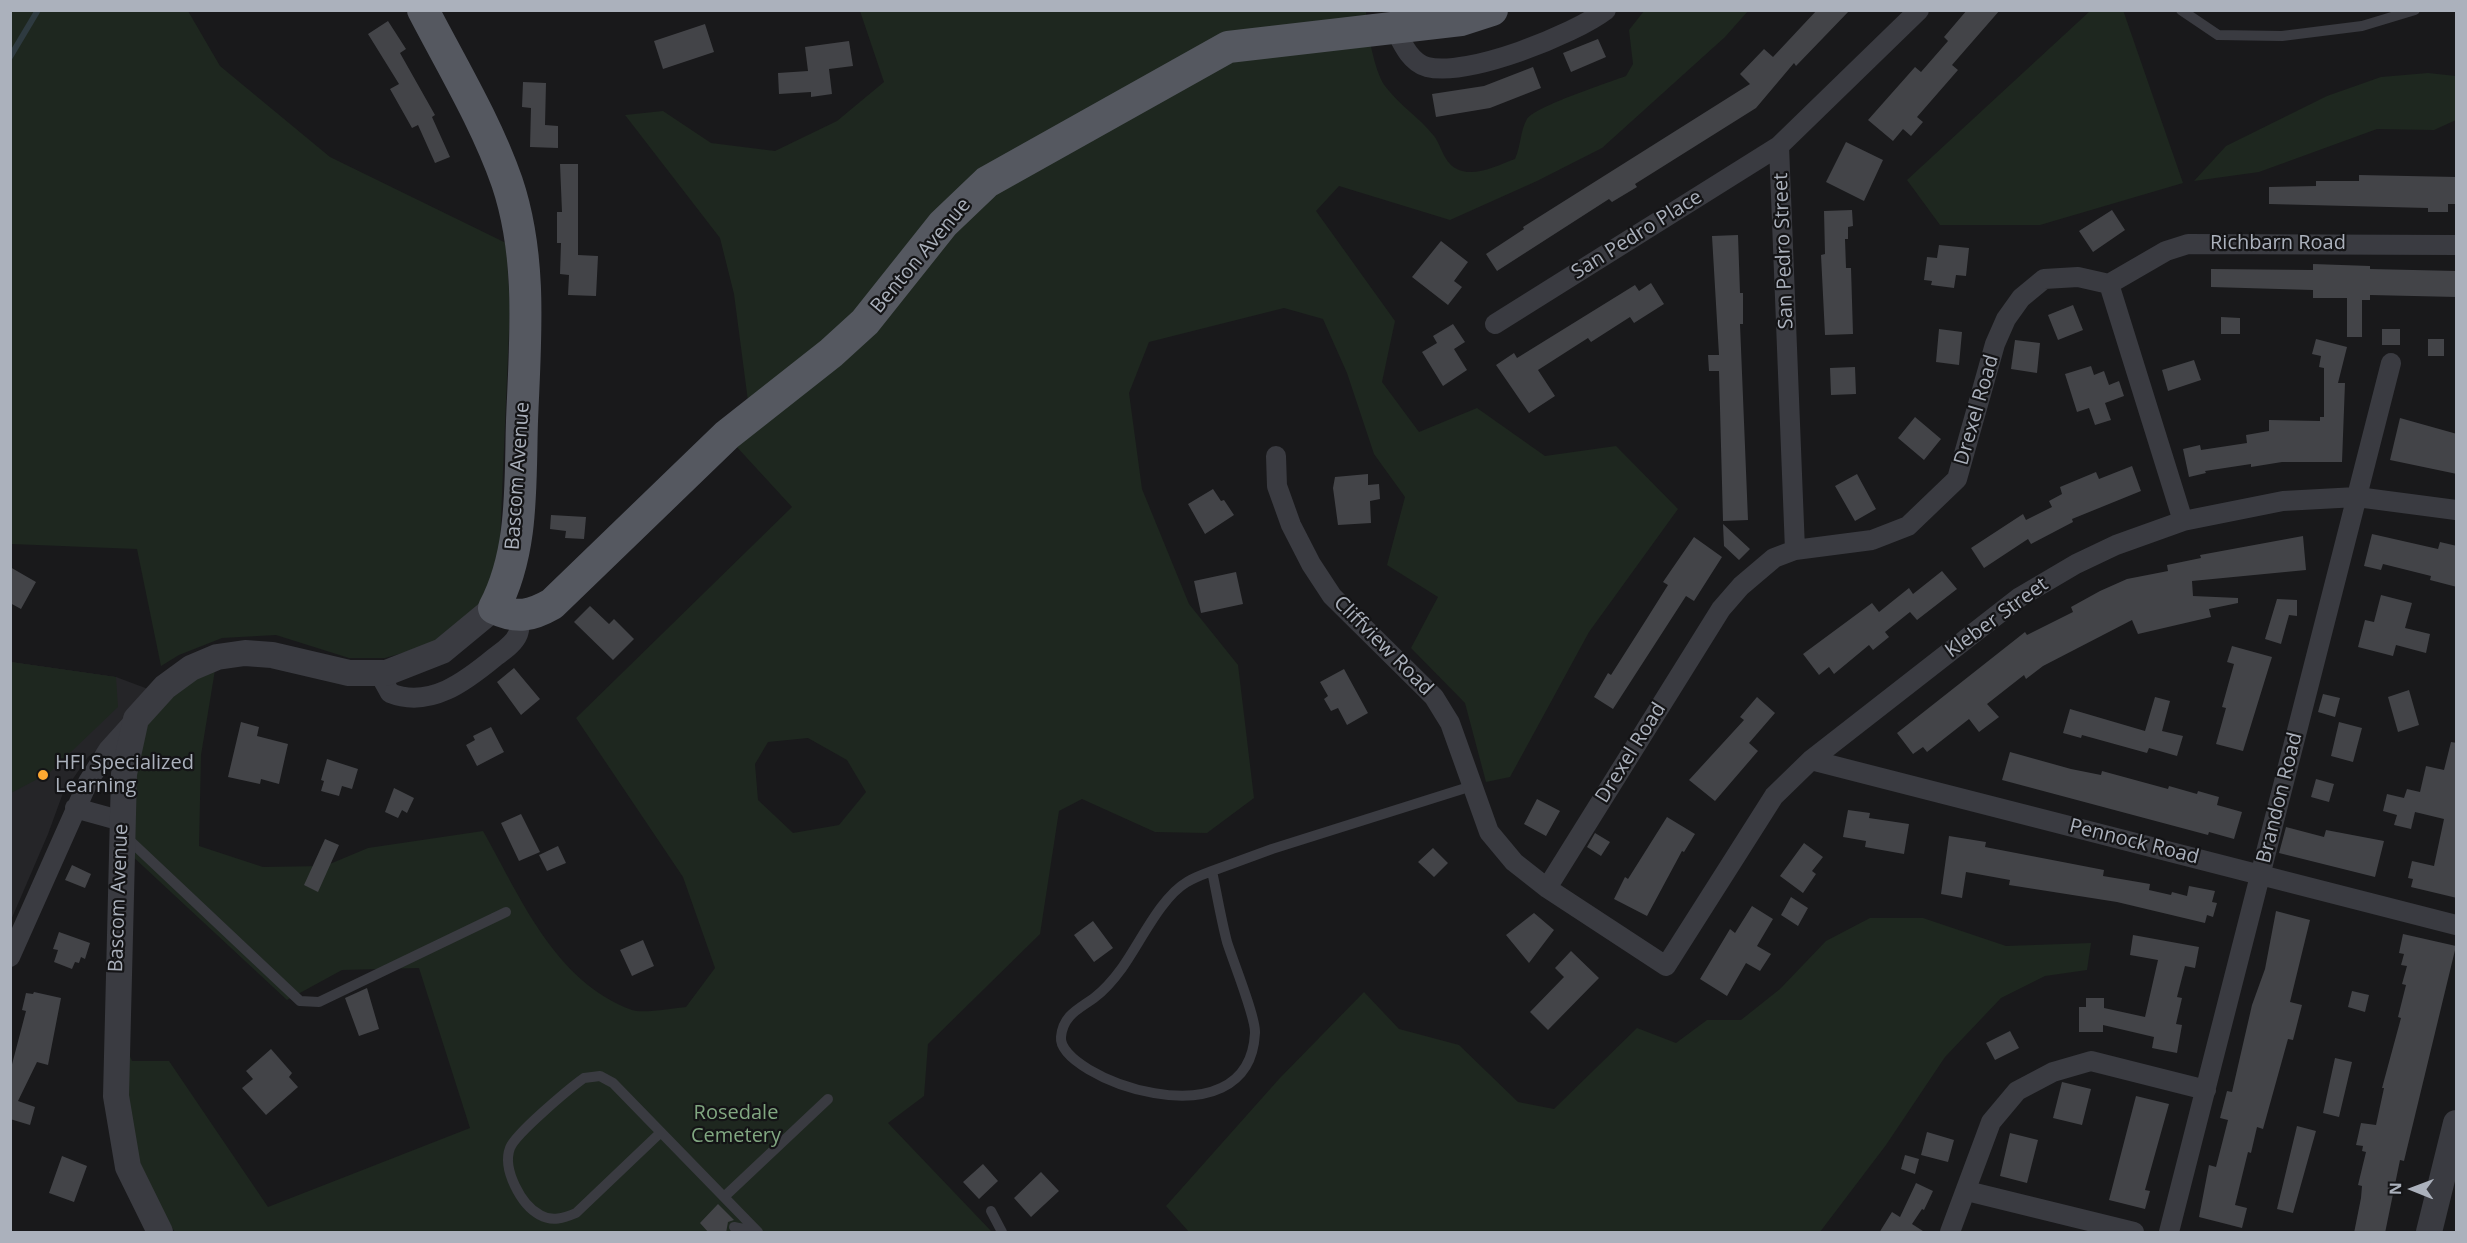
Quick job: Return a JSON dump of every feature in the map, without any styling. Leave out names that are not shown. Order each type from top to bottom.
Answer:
[{"type":"main road","name":"Bascom Avenue","points":[[423,10],[488,135],[507,183],[518,227],[525,273],[519,512],[514,555],[507,584],[507,612]]},
{"type":"main road","name":"Benton Avenue","points":[[507,612],[534,614],[552,604],[727,435],[840,345],[865,321],[959,207],[987,182],[1228,46],[1395,29],[1461,20],[1492,10]]},
{"type":"street","points":[[1395,29],[1405,51],[1425,66],[1446,69],[1516,52],[1594,20],[1606,10]]},
{"type":"street","name":"San Pedro Street","points":[[1795,549],[1779,146],[1919,10]]},
{"type":"street","name":"San Pedro Place","points":[[1495,324],[1779,146]]},
{"type":"street","name":"Richbarn Road","points":[[2109,284],[2166,251],[2188,244],[2457,245]]},
{"type":"street","name":"Drexel Road","points":[[1547,888],[1721,609],[1741,586],[1774,558],[1795,549],[1872,540],[1908,526],[1957,479],[1995,344],[2007,319],[2021,298],[2044,279],[2078,278],[2109,284]]},
{"type":"street","points":[[2109,284],[2183,521]]},
{"type":"street","name":"Brandon Road","points":[[2169,1233],[2391,363]]},
{"type":"street","name":"Cliffview Road","points":[[1276,456],[1277,486],[1291,525],[1311,564],[1332,596],[1354,620],[1434,697],[1450,723],[1489,832],[1514,862],[1547,888],[1666,966]]},
{"type":"street","name":"Kleber Street","points":[[1666,966],[1774,796],[1811,760],[2020,597],[2076,564],[2116,545],[2183,521],[2283,501],[2356,497],[2457,510]]},
{"type":"street","name":"Bascom Avenue","points":[[152,1228],[128,1167],[116,1096],[121,827],[124,774],[136,719],[165,687],[191,668],[217,657],[245,653],[272,655],[349,673],[379,673],[442,651],[507,612]]},
{"type":"street","points":[[379,673],[390,693],[405,697],[434,695],[451,689],[468,679],[512,644],[518,635],[507,612]]},
{"type":"street","points":[[10,957],[88,782],[108,750],[136,719]]},
{"type":"street","name":"Pennock Road","points":[[1811,760],[2457,925]]},
{"type":"street","points":[[75,808],[121,827]]},
{"type":"street","points":[[1950,1233],[1991,1122],[2017,1091],[2054,1072],[2091,1061],[2206,1090]]},
{"type":"street","points":[[2429,1233],[2457,1123]]},
{"type":"street","points":[[1967,1191],[2134,1233]]},
{"type":"lane","points":[[2181,10],[2218,35],[2282,36],[2362,26],[2415,10]]},
{"type":"lane","points":[[1212,871],[1227,940],[1256,1032],[1248,1062],[1236,1081],[1221,1090],[1198,1096],[1157,1094],[1100,1077],[1065,1053],[1060,1038],[1067,1017],[1111,983],[1164,904],[1186,882],[1212,871],[1283,845],[1472,786]]},
{"type":"lane","points":[[121,827],[300,1001],[319,1002],[506,912]]},
{"type":"lane","points":[[660,1133],[576,1213],[566,1217],[556,1219],[538,1214],[511,1182],[508,1159],[515,1140],[584,1078],[600,1076],[607,1078],[758,1232]]},
{"type":"lane","points":[[724,1197],[828,1099]]},
{"type":"lane","points":[[991,1211],[1002,1233]]},
{"type":"lane","points":[[734,1227],[758,1232]]},
{"type":"shaded area","name":"HFI Specialized Learning","points":[[11,662],[116,677],[148,689],[110,740],[88,757],[63,793],[11,920]]},
{"type":"green space","points":[[2123,10],[2183,183],[2040,225],[1940,225],[1907,180],[2090,11]]},
{"type":"green space","points":[[11,11],[188,11],[220,66],[330,157],[506,243],[510,307],[500,541],[494,580],[467,623],[427,646],[385,658],[349,658],[276,635],[222,638],[179,655],[161,666],[137,549],[11,544]]},
{"type":"green space","name":"Rosedale Cemetery","points":[[860,11],[1366,11],[1374,60],[1385,86],[1434,136],[1449,163],[1457,169],[1471,172],[1486,170],[1515,159],[1527,119],[1533,114],[1589,89],[1626,76],[1633,64],[1629,30],[1644,11],[1748,11],[1725,37],[1602,148],[1537,181],[1450,220],[1339,186],[1316,211],[1395,321],[1382,382],[1419,432],[1477,408],[1545,456],[1616,446],[1678,509],[1589,632],[1510,777],[1486,782],[1465,703],[1411,648],[1438,597],[1387,565],[1405,497],[1374,454],[1347,373],[1323,319],[1284,308],[1149,342],[1129,393],[1142,489],[1189,604],[1238,665],[1254,798],[1207,833],[1155,832],[1082,799],[1059,811],[1040,934],[928,1044],[924,1096],[888,1123],[992,1232],[175,1232],[150,1196],[134,1157],[124,1042],[132,1061],[169,1061],[268,1207],[470,1128],[419,968],[342,970],[287,1000],[130,854],[138,731],[162,695],[215,670],[201,755],[199,846],[263,867],[325,866],[368,848],[483,831],[542,935],[581,979],[605,997],[637,1011],[686,1007],[715,968],[683,877],[576,718],[792,507],[735,445],[748,401],[734,294],[720,238],[625,115],[663,111],[711,143],[775,151],[837,121],[884,82]],"holes":[[[808,738],[847,760],[866,792],[839,825],[793,833],[758,800],[755,764],[768,742]]]},
{"type":"green space","points":[[2428,73],[2456,76],[2456,120],[2434,130],[2377,129],[2259,172],[2194,181],[2226,146],[2327,96],[2381,77]]},
{"type":"green space","points":[[11,662],[116,677],[118,707],[49,773],[11,793]]},
{"type":"green space","points":[[1870,918],[1923,918],[2006,946],[2091,943],[2087,970],[2045,976],[2001,998],[1945,1057],[1886,1145],[1820,1232],[1189,1232],[1166,1206],[1279,1079],[1364,992],[1399,1029],[1459,1045],[1518,1102],[1554,1109],[1637,1028],[1676,1043],[1707,1020],[1741,1020],[1780,989],[1826,941]]},
{"type":"building","points":[[1817,10],[1850,10],[1796,66],[1794,63],[1756,108],[1635,184],[1637,187],[1612,202],[1609,199],[1497,271],[1486,254],[1524,229],[1523,227],[1750,84],[1740,74],[1764,49],[1773,57]]},
{"type":"building","points":[[1967,10],[2000,10],[1952,65],[1958,70],[1917,117],[1923,122],[1911,136],[1903,129],[1893,141],[1868,120],[1915,67],[1921,72],[1948,41],[1944,37]]},
{"type":"building","points":[[388,21],[406,49],[400,53],[435,115],[432,117],[450,157],[435,163],[418,125],[412,128],[390,89],[399,84],[368,34]]},
{"type":"building","points":[[705,24],[714,52],[663,69],[654,41]]},
{"type":"building","points":[[1598,39],[1606,57],[1571,72],[1563,53]]},
{"type":"building","points":[[849,41],[853,66],[829,69],[832,94],[811,97],[811,92],[779,94],[778,73],[808,71],[805,47]]},
{"type":"building","points":[[1533,67],[1541,88],[1490,108],[1436,117],[1432,94],[1484,86]]},
{"type":"building","points":[[523,82],[546,83],[545,125],[558,126],[558,148],[530,147],[531,108],[522,107]]},
{"type":"building","points":[[1846,142],[1883,160],[1864,201],[1826,182]]},
{"type":"building","points":[[560,164],[578,164],[578,255],[598,256],[596,296],[568,295],[569,275],[560,274],[561,243],[557,243],[557,212],[562,212]]},
{"type":"building","points":[[2359,175],[2457,177],[2457,204],[2448,204],[2448,212],[2428,212],[2428,208],[2269,204],[2269,187],[2316,186],[2316,181],[2359,181]]},
{"type":"building","points":[[1852,210],[1853,226],[1848,227],[1848,239],[1845,239],[1846,268],[1851,268],[1853,334],[1825,335],[1821,255],[1825,254],[1824,211]]},
{"type":"building","points":[[2112,210],[2125,230],[2093,252],[2079,231]]},
{"type":"building","points":[[1738,235],[1740,293],[1743,293],[1743,324],[1740,324],[1748,520],[1723,521],[1719,371],[1709,371],[1708,355],[1719,355],[1712,236]]},
{"type":"building","points":[[1441,241],[1468,262],[1454,281],[1462,287],[1448,305],[1412,277]]},
{"type":"building","points":[[1939,245],[1969,248],[1966,276],[1956,275],[1954,288],[1931,285],[1932,281],[1924,280],[1927,257],[1937,258]]},
{"type":"building","points":[[2313,264],[2370,266],[2370,269],[2457,271],[2457,297],[2370,295],[2370,300],[2362,300],[2362,337],[2347,337],[2347,298],[2313,298],[2313,290],[2211,287],[2211,269],[2313,270]]},
{"type":"building","points":[[1651,283],[1664,304],[1634,323],[1630,317],[1591,342],[1588,338],[1538,370],[1555,396],[1529,413],[1496,365],[1514,353],[1517,358],[1635,285],[1639,291]]},
{"type":"building","points":[[2073,305],[2083,330],[2058,340],[2048,315]]},
{"type":"building","points":[[2221,317],[2240,318],[2240,334],[2221,334]]},
{"type":"building","points":[[1453,324],[1465,342],[1454,349],[1467,370],[1443,386],[1422,352],[1437,343],[1433,336]]},
{"type":"building","points":[[1939,329],[1962,332],[1959,365],[1936,362]]},
{"type":"building","points":[[2382,329],[2400,329],[2400,345],[2382,345]]},
{"type":"building","points":[[2316,339],[2347,347],[2338,383],[2345,383],[2342,462],[2282,462],[2251,467],[2251,464],[2205,471],[2206,473],[2189,477],[2183,449],[2200,445],[2201,450],[2247,443],[2246,435],[2269,431],[2269,420],[2320,421],[2320,417],[2324,417],[2324,368],[2319,367],[2321,356],[2312,354]]},
{"type":"building","points":[[2428,339],[2444,339],[2444,356],[2428,356]]},
{"type":"building","points":[[2015,340],[2040,343],[2037,373],[2011,369]]},
{"type":"building","points":[[2194,360],[2201,380],[2168,391],[2162,370]]},
{"type":"building","points":[[2091,366],[2094,375],[2104,371],[2109,385],[2119,381],[2124,396],[2105,403],[2111,420],[2095,425],[2089,408],[2077,412],[2065,374]]},
{"type":"building","points":[[1855,367],[1856,394],[1831,395],[1830,368]]},
{"type":"building","points":[[1915,417],[1941,439],[1924,460],[1898,438]]},
{"type":"building","points":[[2400,418],[2457,434],[2457,474],[2390,460]]},
{"type":"building","points":[[2132,466],[2141,491],[2072,519],[2073,522],[2031,544],[2028,539],[1984,568],[1971,548],[2023,514],[2026,520],[2052,507],[2049,501],[2062,494],[2060,487],[2096,472],[2099,479]]},
{"type":"building","points":[[1368,474],[1368,485],[1379,484],[1380,499],[1370,501],[1371,523],[1338,525],[1333,488],[1335,477]]},
{"type":"building","points":[[1857,474],[1876,509],[1855,521],[1835,486]]},
{"type":"building","points":[[1213,489],[1234,515],[1205,534],[1188,504]]},
{"type":"building","points":[[551,515],[586,517],[584,539],[565,538],[566,531],[550,529]]},
{"type":"building","points":[[1723,524],[1750,549],[1739,560],[1724,546]]},
{"type":"building","points":[[2372,534],[2438,549],[2440,542],[2457,546],[2457,587],[2430,580],[2431,576],[2383,564],[2381,570],[2364,566]]},
{"type":"building","points":[[2303,536],[2306,570],[2192,581],[2193,596],[2238,598],[2238,603],[2209,609],[2211,617],[2138,634],[2132,620],[2043,666],[2026,679],[2024,675],[1987,704],[1999,717],[1979,732],[1969,719],[1927,752],[1923,747],[1913,754],[1897,733],[2025,632],[2027,635],[2073,612],[2071,607],[2100,591],[2127,579],[2168,571],[2167,565],[2201,558],[2200,555]]},
{"type":"building","points":[[1694,537],[1722,557],[1694,601],[1686,596],[1613,709],[1594,697],[1608,673],[1611,675],[1668,585],[1663,582]]},
{"type":"building","points":[[10,567],[36,582],[21,609],[10,603]]},
{"type":"building","points":[[1942,571],[1957,589],[1917,620],[1910,612],[1885,632],[1889,637],[1873,650],[1869,645],[1834,674],[1829,667],[1819,675],[1803,654],[1872,603],[1879,612],[1909,588],[1913,594]]},
{"type":"building","points":[[1236,572],[1243,604],[1201,613],[1194,581]]},
{"type":"building","points":[[2381,595],[2412,603],[2405,628],[2430,634],[2426,653],[2396,645],[2393,656],[2358,647],[2365,620],[2374,622]]},
{"type":"building","points":[[2277,599],[2297,600],[2297,616],[2289,615],[2281,644],[2265,639]]},
{"type":"building","points":[[590,606],[609,624],[614,619],[634,639],[613,660],[574,622]]},
{"type":"building","points":[[2232,646],[2272,657],[2243,751],[2216,744],[2226,708],[2222,707],[2234,664],[2227,662]]},
{"type":"building","points":[[514,668],[540,699],[521,715],[497,682]]},
{"type":"building","points":[[1344,669],[1368,713],[1347,725],[1338,708],[1331,711],[1324,699],[1328,696],[1320,682]]},
{"type":"building","points":[[2409,690],[2419,725],[2398,732],[2388,697]]},
{"type":"building","points":[[2323,694],[2340,698],[2335,717],[2318,712]]},
{"type":"building","points":[[1757,697],[1775,713],[1749,743],[1758,751],[1715,801],[1689,780],[1744,720],[1740,717]]},
{"type":"building","points":[[2155,697],[2170,701],[2162,731],[2183,736],[2177,756],[2149,748],[2147,753],[2082,735],[2081,738],[2063,733],[2070,709],[2145,731]]},
{"type":"building","points":[[241,722],[259,727],[257,736],[288,744],[279,784],[261,779],[260,784],[228,777]]},
{"type":"building","points":[[2339,722],[2362,728],[2353,762],[2331,756]]},
{"type":"building","points":[[491,727],[504,752],[477,766],[466,745],[475,740],[473,736]]},
{"type":"building","points":[[2451,742],[2457,743],[2457,898],[2411,887],[2413,879],[2408,878],[2412,861],[2434,866],[2444,819],[2415,812],[2411,829],[2394,825],[2397,815],[2383,811],[2387,794],[2404,798],[2407,789],[2420,792],[2426,766],[2444,770]]},
{"type":"building","points":[[2010,752],[2071,769],[2101,775],[2102,771],[2168,789],[2169,786],[2219,797],[2217,805],[2242,812],[2234,839],[2209,832],[2208,835],[2002,780]]},
{"type":"building","points":[[327,759],[358,769],[352,789],[342,786],[339,796],[321,791],[324,781],[321,780]]},
{"type":"building","points":[[2316,779],[2334,784],[2329,802],[2311,797]]},
{"type":"building","points":[[394,788],[414,798],[407,813],[402,810],[398,818],[385,812]]},
{"type":"building","points":[[1537,799],[1560,811],[1546,836],[1524,824]]},
{"type":"building","points":[[1848,810],[1870,813],[1869,818],[1909,824],[1904,854],[1865,847],[1866,841],[1843,837]]},
{"type":"building","points":[[521,814],[540,852],[519,861],[501,823]]},
{"type":"building","points":[[1667,817],[1695,834],[1684,852],[1682,851],[1647,916],[1614,899],[1625,877],[1628,879]]},
{"type":"building","points":[[2286,827],[2324,837],[2326,830],[2384,841],[2375,877],[2279,853]]},
{"type":"building","points":[[1595,833],[1610,842],[1601,856],[1587,847]]},
{"type":"building","points":[[1949,836],[1986,842],[1985,847],[2104,870],[2103,876],[2150,884],[2149,890],[2171,895],[2172,892],[2187,896],[2189,886],[2215,891],[2212,902],[2217,903],[2213,917],[2207,915],[2205,923],[2117,902],[2009,885],[2010,880],[1966,872],[1962,898],[1941,894]]},
{"type":"building","points":[[325,839],[339,845],[318,892],[304,885]]},
{"type":"building","points":[[1804,843],[1823,857],[1812,871],[1816,874],[1803,893],[1780,876]]},
{"type":"building","points":[[558,846],[566,863],[547,871],[539,855]]},
{"type":"building","points":[[1433,848],[1448,863],[1434,877],[1418,862]]},
{"type":"building","points":[[72,865],[91,874],[85,888],[65,880]]},
{"type":"building","points":[[1791,897],[1808,908],[1798,926],[1781,915]]},
{"type":"building","points":[[1752,906],[1773,919],[1757,946],[1771,954],[1760,971],[1746,963],[1727,996],[1700,979],[1730,929],[1735,933]]},
{"type":"building","points":[[2276,911],[2310,920],[2290,1002],[2302,1005],[2293,1040],[2288,1039],[2263,1129],[2257,1127],[2251,1153],[2248,1152],[2235,1205],[2247,1208],[2242,1228],[2199,1217],[2209,1165],[2216,1167],[2228,1120],[2220,1118],[2227,1091],[2232,1092],[2252,1005],[2265,969]]},
{"type":"building","points":[[1534,913],[1554,930],[1529,963],[1506,935]]},
{"type":"building","points":[[1093,921],[1113,948],[1094,962],[1074,935]]},
{"type":"building","points":[[59,932],[90,943],[85,959],[81,957],[79,963],[75,962],[72,969],[54,962],[58,950],[53,949]]},
{"type":"building","points":[[2403,934],[2456,946],[2404,1161],[2400,1160],[2385,1233],[2354,1233],[2362,1186],[2358,1185],[2366,1152],[2362,1151],[2363,1146],[2356,1145],[2361,1123],[2376,1125],[2384,1088],[2382,1088],[2401,1018],[2398,1017],[2406,985],[2402,984],[2407,966],[2401,965],[2404,954],[2399,953]]},
{"type":"building","points":[[2133,935],[2199,947],[2195,968],[2185,966],[2177,997],[2182,998],[2176,1024],[2182,1025],[2177,1053],[2152,1048],[2154,1037],[2103,1025],[2103,1032],[2079,1032],[2079,1007],[2086,1007],[2086,998],[2104,998],[2104,1008],[2145,1017],[2158,960],[2130,955]]},
{"type":"building","points":[[643,940],[654,966],[632,976],[620,950]]},
{"type":"building","points":[[1571,951],[1599,978],[1548,1030],[1530,1012],[1564,977],[1555,968]]},
{"type":"building","points":[[367,988],[379,1029],[359,1036],[345,998]]},
{"type":"building","points":[[2352,991],[2369,995],[2365,1012],[2348,1007]]},
{"type":"building","points":[[34,992],[61,998],[48,1065],[37,1062],[18,1101],[35,1107],[30,1125],[10,1119],[10,1072],[26,1011],[22,1010],[26,993],[33,994]]},
{"type":"building","points":[[2010,1031],[2019,1048],[1995,1060],[1986,1043]]},
{"type":"building","points":[[271,1049],[292,1073],[289,1077],[298,1087],[266,1115],[242,1088],[253,1079],[246,1071]]},
{"type":"building","points":[[2335,1058],[2352,1062],[2339,1117],[2323,1113]]},
{"type":"building","points":[[2062,1082],[2091,1089],[2082,1125],[2053,1118]]},
{"type":"building","points":[[2136,1096],[2169,1104],[2145,1190],[2150,1191],[2145,1209],[2109,1200]]},
{"type":"building","points":[[2297,1126],[2316,1131],[2293,1213],[2277,1209]]},
{"type":"building","points":[[1927,1132],[1954,1140],[1948,1162],[1921,1155]]},
{"type":"building","points":[[2010,1133],[2038,1140],[2027,1183],[2000,1176]]},
{"type":"building","points":[[1905,1155],[1919,1159],[1915,1174],[1901,1169]]},
{"type":"building","points":[[62,1156],[87,1166],[74,1202],[49,1193]]},
{"type":"building","points":[[983,1164],[998,1181],[979,1199],[963,1182]]},
{"type":"building","points":[[1041,1172],[1059,1191],[1031,1217],[1014,1198]]},
{"type":"building","points":[[1916,1183],[1933,1191],[1924,1210],[1922,1209],[1912,1224],[1926,1233],[1879,1233],[1892,1212],[1900,1217]]},
{"type":"building","points":[[718,1204],[734,1220],[728,1222],[726,1233],[709,1233],[700,1223]]},
{"type":"waterway","points":[[10,57],[38,10]]},
{"type":"place","name":"HFI Specialized Learning","points":[[43,775]]}]
